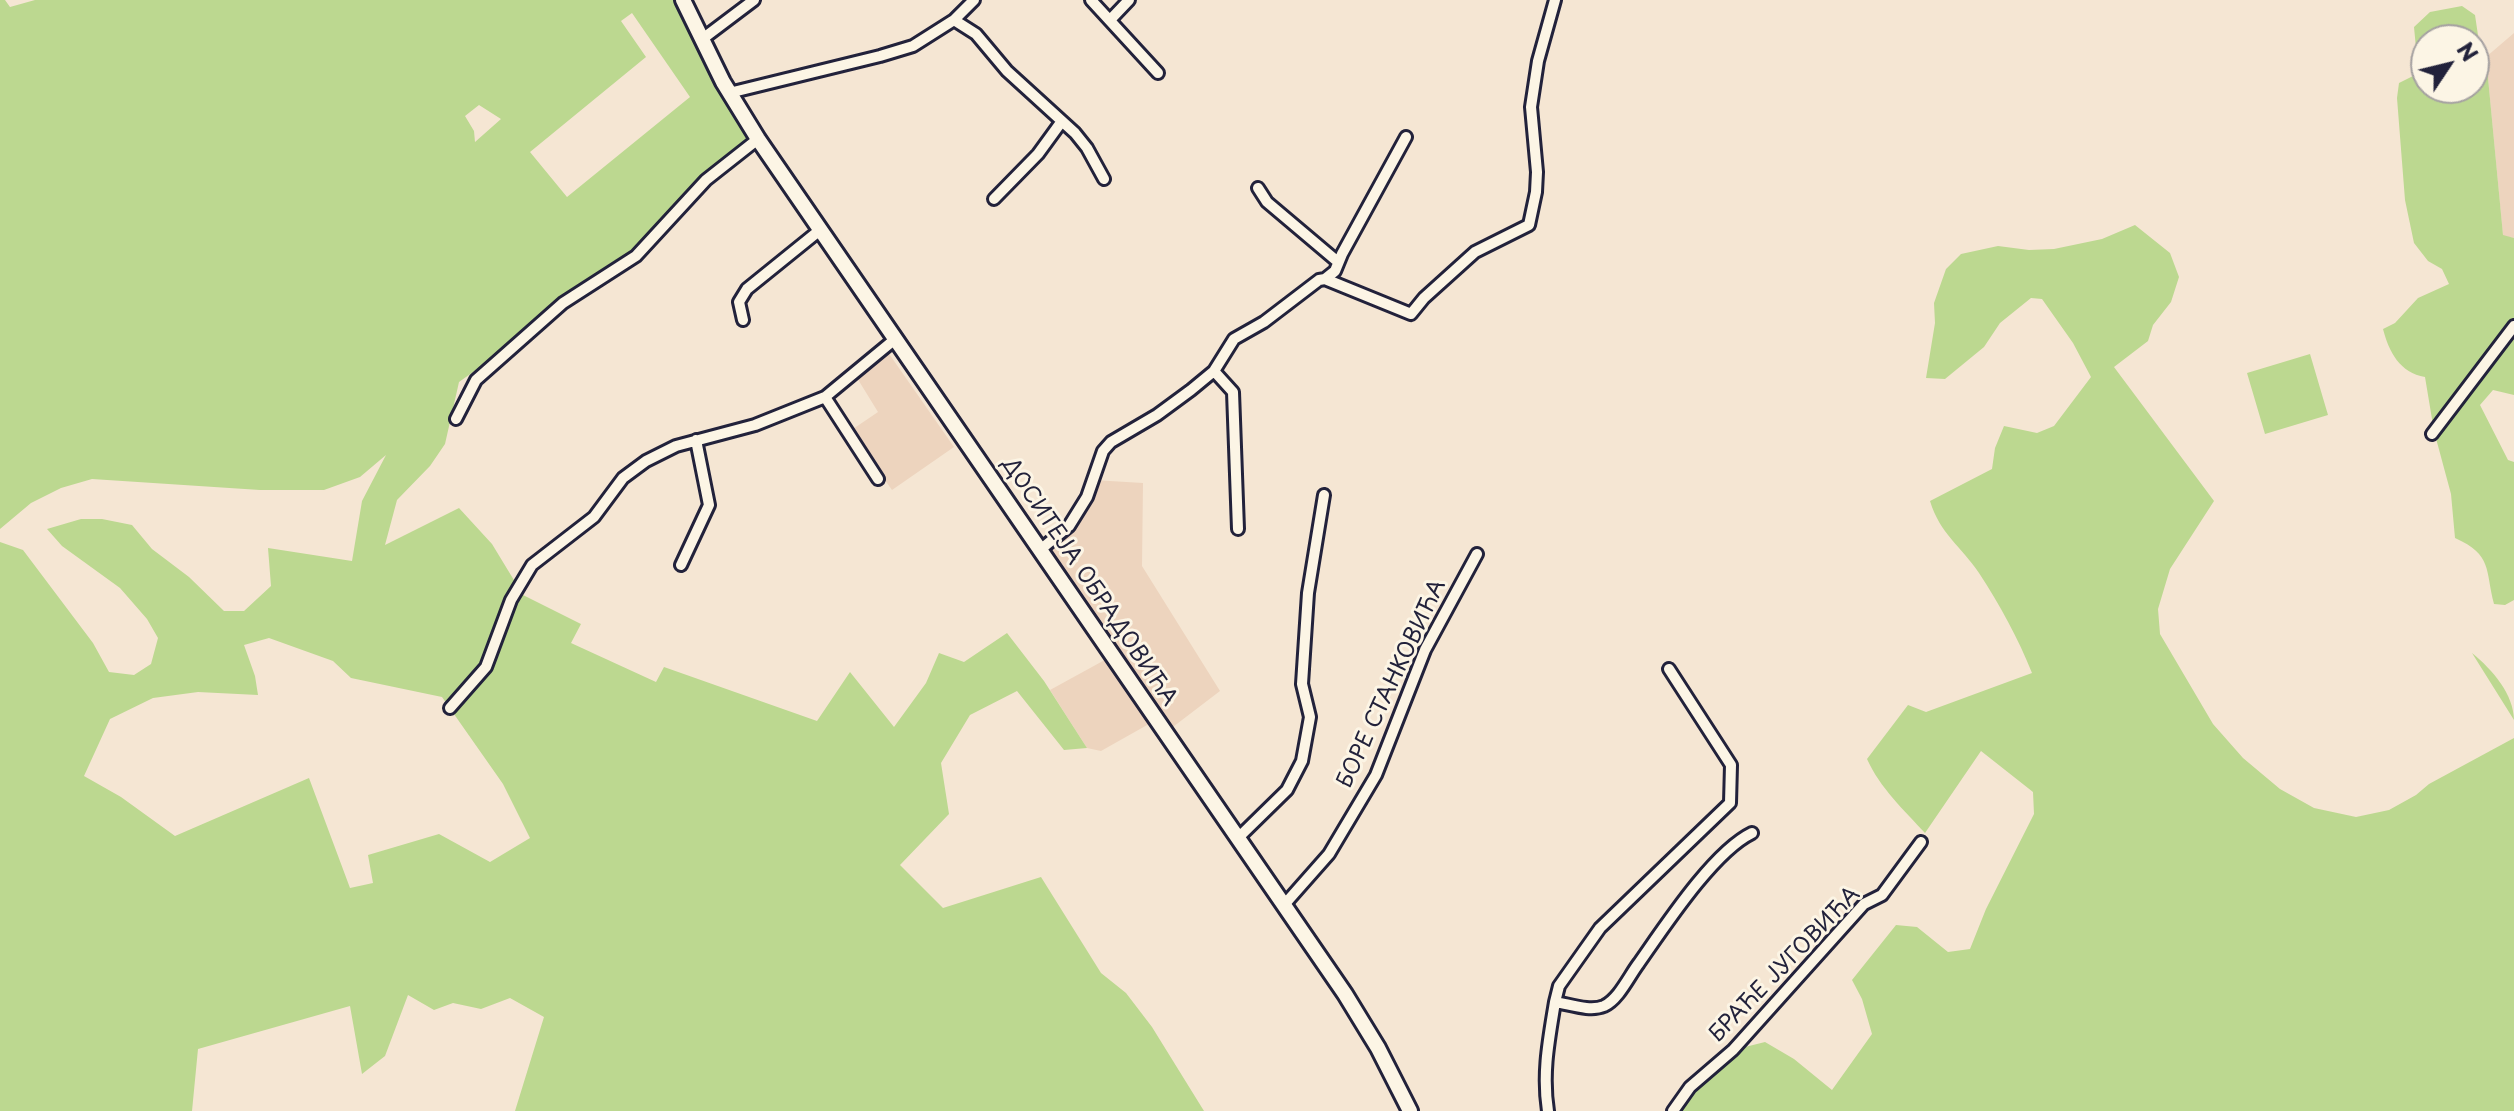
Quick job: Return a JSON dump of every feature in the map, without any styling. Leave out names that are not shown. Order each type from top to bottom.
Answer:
[{"type":"main road","name":"ДОСИТЕЈА ОБРАДОВИЋА","points":[[683,0],[726,88],[758,139],[1284,905],[1378,1048],[1410,1111]]},
{"type":"street","points":[[701,40],[754,0]]},
{"type":"street","points":[[726,88],[880,56],[913,46],[954,20],[974,0]]},
{"type":"street","points":[[1091,0],[1158,73]]},
{"type":"street","points":[[1110,20],[1129,0]]},
{"type":"street","points":[[1325,279],[1411,314],[1424,298],[1475,252],[1529,225],[1537,172],[1531,107],[1538,61],[1555,0]]},
{"type":"street","points":[[954,20],[976,34],[1007,71],[1062,121],[1087,148],[1104,179]]},
{"type":"street","points":[[994,199],[1038,154],[1062,121]]},
{"type":"street","points":[[1040,550],[1069,526],[1087,497],[1103,451],[1111,442],[1157,415],[1214,371],[1234,339],[1264,322],[1335,271],[1406,137]]},
{"type":"street","points":[[456,419],[476,380],[563,303],[636,256],[706,180],[758,139]]},
{"type":"street","points":[[1258,188],[1267,202],[1338,262]]},
{"type":"street","points":[[743,320],[739,302],[747,289],[820,230]]},
{"type":"street","points":[[2432,434],[2514,326]]},
{"type":"street","points":[[450,708],[486,667],[511,600],[532,565],[594,517],[623,478],[646,461],[676,446],[755,425],[825,397],[894,340]]},
{"type":"street","points":[[1214,371],[1233,392],[1238,529]]},
{"type":"street","points":[[825,397],[878,479]]},
{"type":"street","points":[[681,565],[709,505],[696,440]]},
{"type":"street","points":[[1238,838],[1287,790],[1302,761],[1310,717],[1302,684],[1308,593],[1324,495]]},
{"type":"street","name":"БОРЕ СТАНКОВИЋА","points":[[1284,905],[1329,854],[1376,775],[1425,650],[1477,554]]},
{"type":"street","points":[[1548,1111],[1545,1062],[1559,986],[1600,928],[1730,803],[1731,765],[1669,669]]},
{"type":"street","points":[[1555,1002],[1595,1008],[1605,1006],[1709,871],[1742,838],[1752,833]]},
{"type":"street","name":"БРАЋЕ ЈУГОВИЋА","points":[[1673,1111],[1690,1087],[1733,1050],[1864,904],[1882,895],[1921,842]]},
{"type":"shaded area","points":[[2514,33],[2514,238],[2503,236],[2490,99],[2490,54]]},
{"type":"shaded area","points":[[885,348],[954,447],[892,490],[850,431],[878,412],[854,373]]},
{"type":"shaded area","points":[[1093,480],[1143,483],[1142,566],[1220,691],[1165,733],[1156,720],[1101,751],[1087,748],[1050,690],[1112,656],[1040,550],[1069,526]]},
{"type":"green space","points":[[0,0],[5,0],[10,7],[35,0],[683,0],[758,139],[706,180],[636,256],[459,382],[445,444],[430,466],[397,500],[385,545],[459,508],[492,544],[523,595],[581,624],[571,643],[656,682],[664,667],[817,721],[850,672],[894,727],[926,683],[939,653],[964,662],[1007,633],[1044,681],[1087,748],[1064,750],[1017,691],[970,715],[941,763],[949,814],[900,865],[943,908],[1041,877],[1101,973],[1126,993],[1152,1027],[1204,1111],[515,1111],[544,1017],[510,998],[481,1009],[453,1003],[434,1010],[408,995],[385,1056],[362,1074],[350,1006],[198,1049],[192,1111],[0,1111],[0,542],[23,550],[93,643],[109,672],[134,675],[151,664],[158,638],[147,619],[120,588],[62,546],[47,529],[81,519],[102,519],[132,525],[152,549],[189,577],[224,611],[244,611],[271,586],[268,548],[352,561],[362,501],[386,455],[360,477],[324,490],[260,490],[92,479],[61,488],[31,503],[0,529]],"holes":[[[632,13],[690,97],[567,197],[530,152],[646,57],[621,21]],[[479,105],[501,119],[475,142],[474,131],[465,116]],[[269,638],[333,661],[351,678],[442,697],[503,784],[530,838],[490,862],[439,834],[368,855],[373,883],[350,888],[309,778],[175,836],[121,797],[84,776],[110,719],[153,698],[198,692],[258,695],[244,645]]]},
{"type":"green space","points":[[2462,6],[2475,15],[2476,24],[2417,24],[2430,12]]},
{"type":"green space","points":[[2410,78],[2410,104],[2490,104],[2490,99],[2503,235],[2514,238],[2514,395],[2493,390],[2480,405],[2508,460],[2514,462],[2514,600],[2505,605],[2494,604],[2482,557],[2455,538],[2451,494],[2434,431],[2425,377],[2402,366],[2389,346],[2383,329],[2395,323],[2418,298],[2449,284],[2442,269],[2428,261],[2414,243],[2405,200],[2397,98],[2399,83]]},
{"type":"green space","points":[[2135,225],[2170,253],[2179,277],[2171,302],[2153,325],[2148,341],[2114,367],[2214,501],[2170,569],[2158,609],[2160,634],[2213,724],[2243,758],[2280,789],[2314,808],[2356,817],[2389,810],[2429,784],[2514,738],[2514,1111],[1679,1111],[1690,1087],[1733,1050],[1765,1042],[1794,1059],[1832,1090],[1872,1034],[1862,999],[1852,980],[1896,925],[1917,927],[1948,952],[1970,949],[1986,909],[2034,814],[2033,792],[1981,751],[1925,833],[1886,789],[1867,759],[1908,705],[1926,712],[2032,673],[1994,597],[1945,531],[1930,501],[1992,469],[1995,448],[2004,426],[2037,433],[2054,426],[2091,377],[2073,343],[2042,299],[2031,298],[2000,323],[1984,347],[1945,379],[1926,378],[1935,323],[1934,303],[1946,269],[1961,254],[1998,246],[2054,249],[2102,239]]},
{"type":"green space","points":[[2310,354],[2328,415],[2265,434],[2247,373]]},
{"type":"green space","points":[[2472,653],[2501,684],[2510,701],[2514,720]]}]
